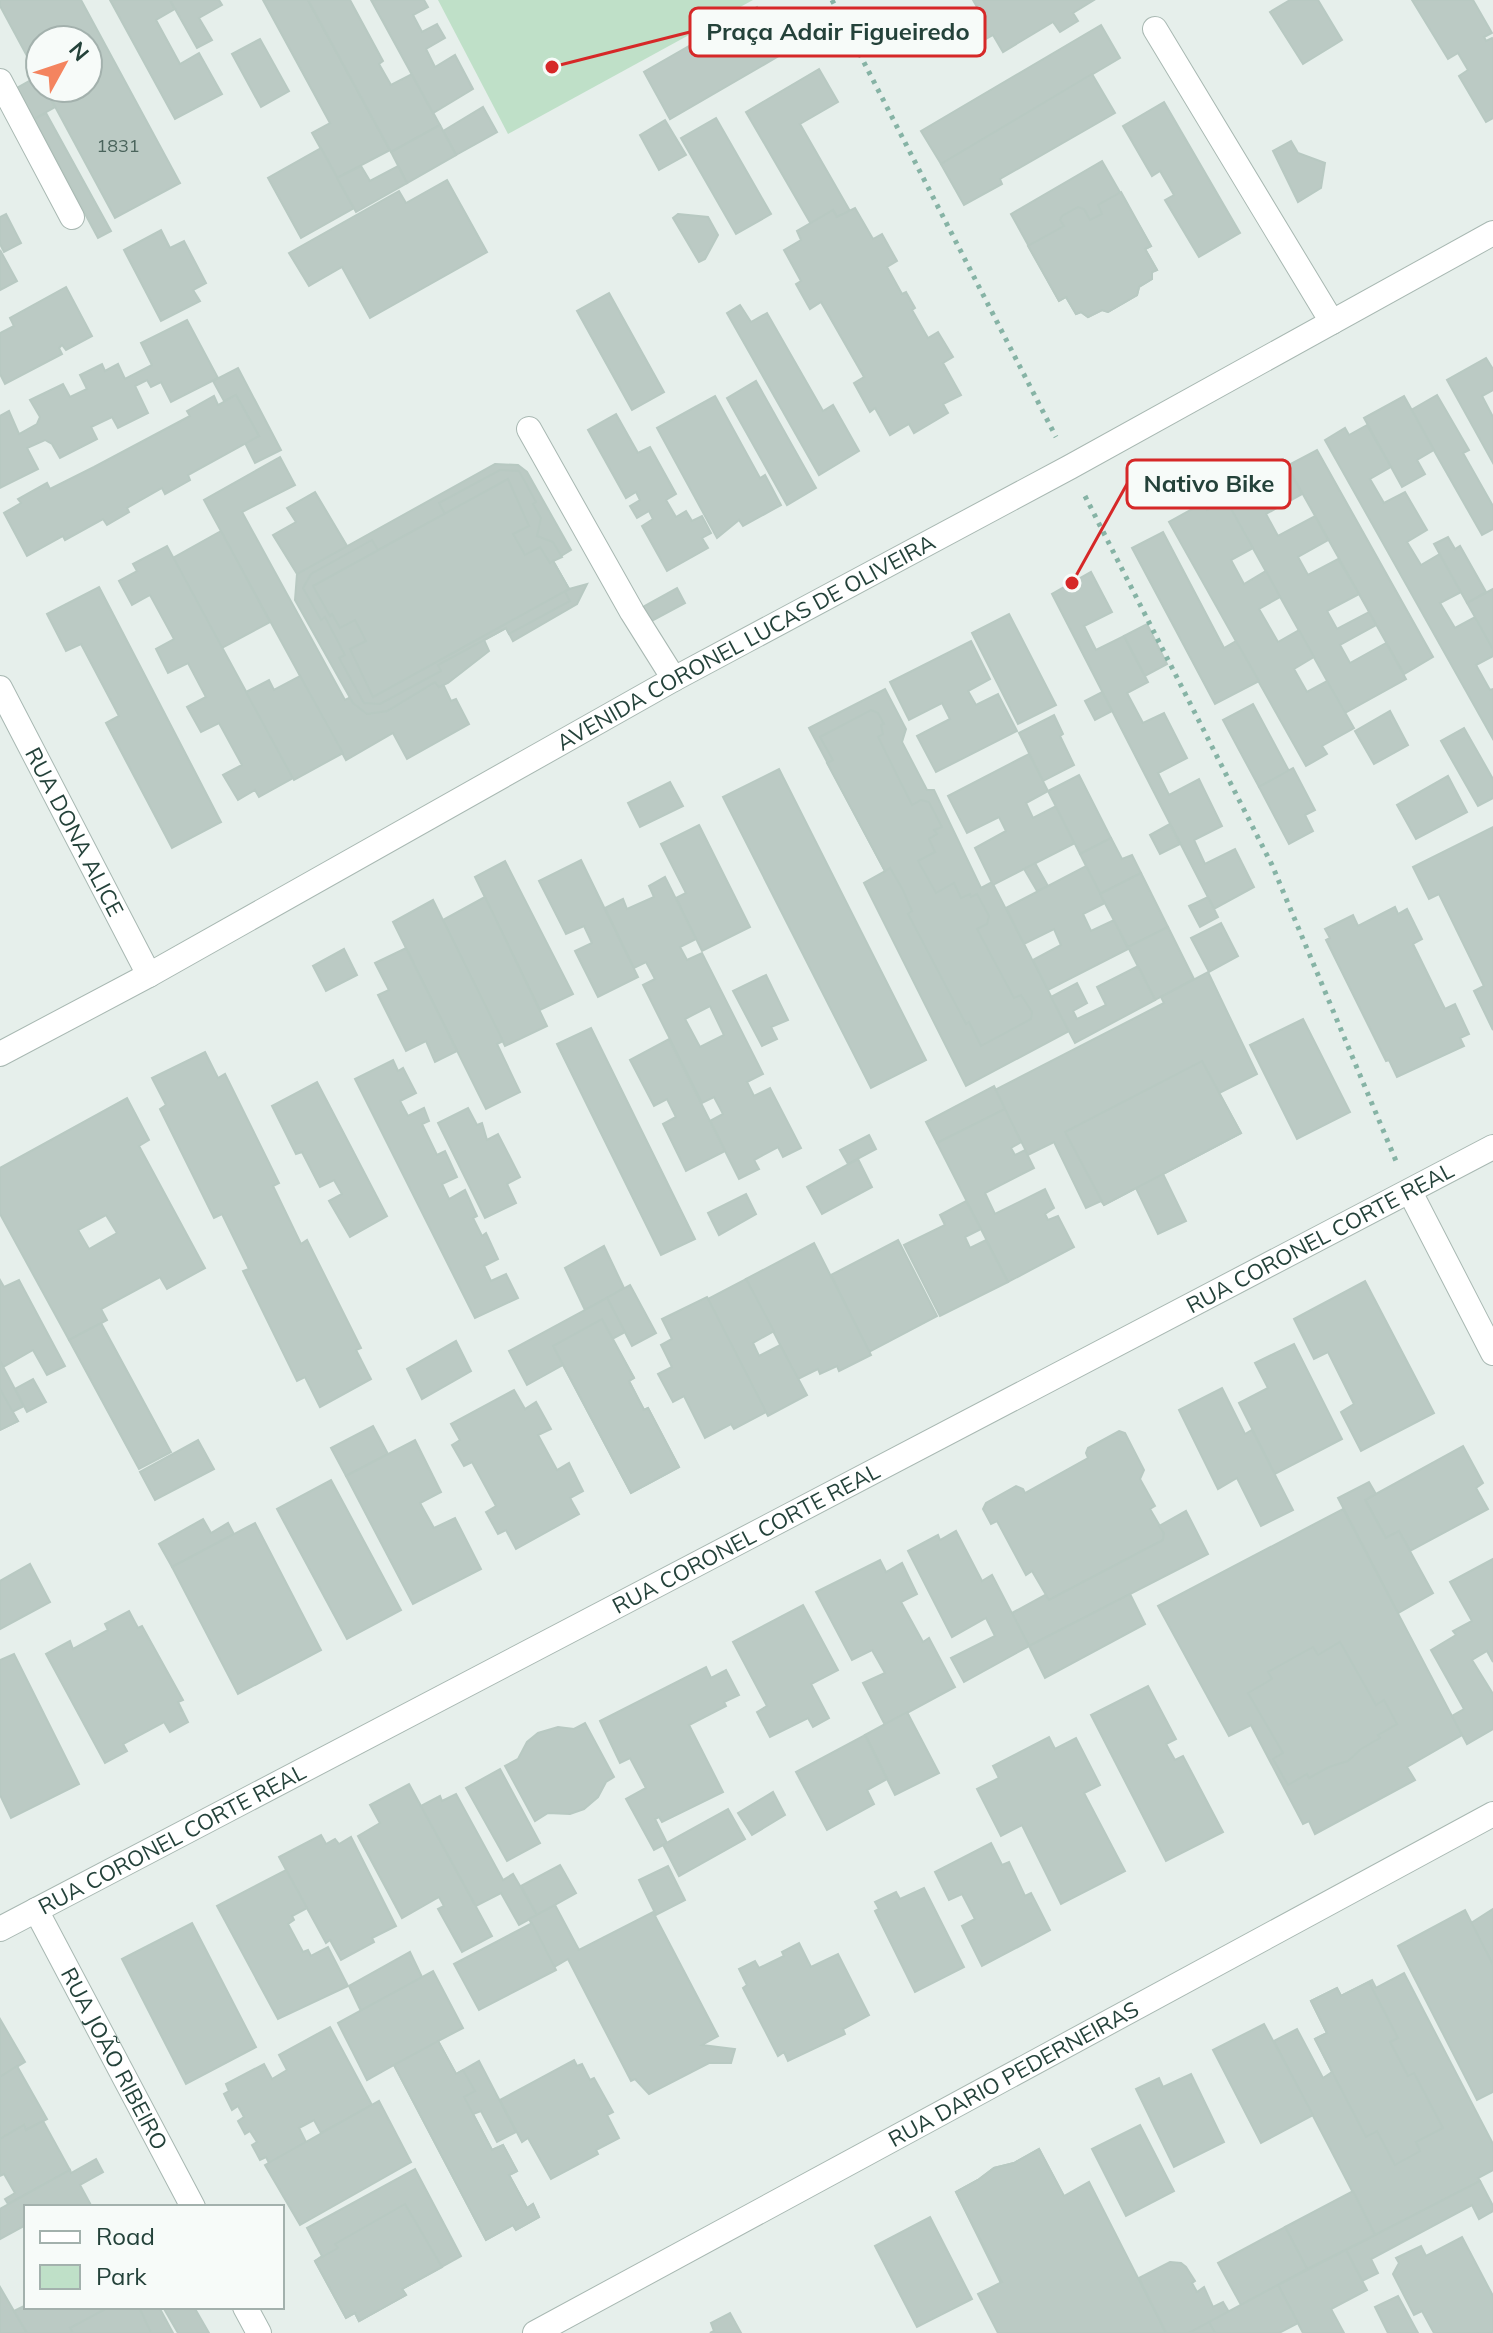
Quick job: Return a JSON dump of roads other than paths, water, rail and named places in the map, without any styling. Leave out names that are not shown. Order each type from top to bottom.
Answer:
[{"type":"street","points":[[1155,29],[1332,322]]},
{"type":"street","points":[[0,81],[72,217]]},
{"type":"street","name":"AVENIDA CORONEL LUCAS DE OLIVEIRA","points":[[0,1054],[149,975],[674,679],[1070,467],[1493,233]]},
{"type":"street","points":[[529,429],[632,612],[674,679]]},
{"type":"street","name":"RUA DONA ALICE","points":[[0,688],[149,975]]},
{"type":"street","name":"RUA CORONEL CORTE REAL","points":[[0,1929],[1493,1147]]},
{"type":"street","points":[[1410,1192],[1493,1353]]},
{"type":"street","name":"RUA DARIO PEDERNEIRAS","points":[[535,2333],[1493,1814]]},
{"type":"street","name":"RUA JOÃO RIBEIRO","points":[[36,1910],[192,2205]]},
{"type":"street","points":[[246,2309],[259,2333]]},
{"type":"place","name":"Praça Adair Figueiredo","points":[[552,67]]},
{"type":"place","name":"Nativo Bike","points":[[1072,583]]}]
